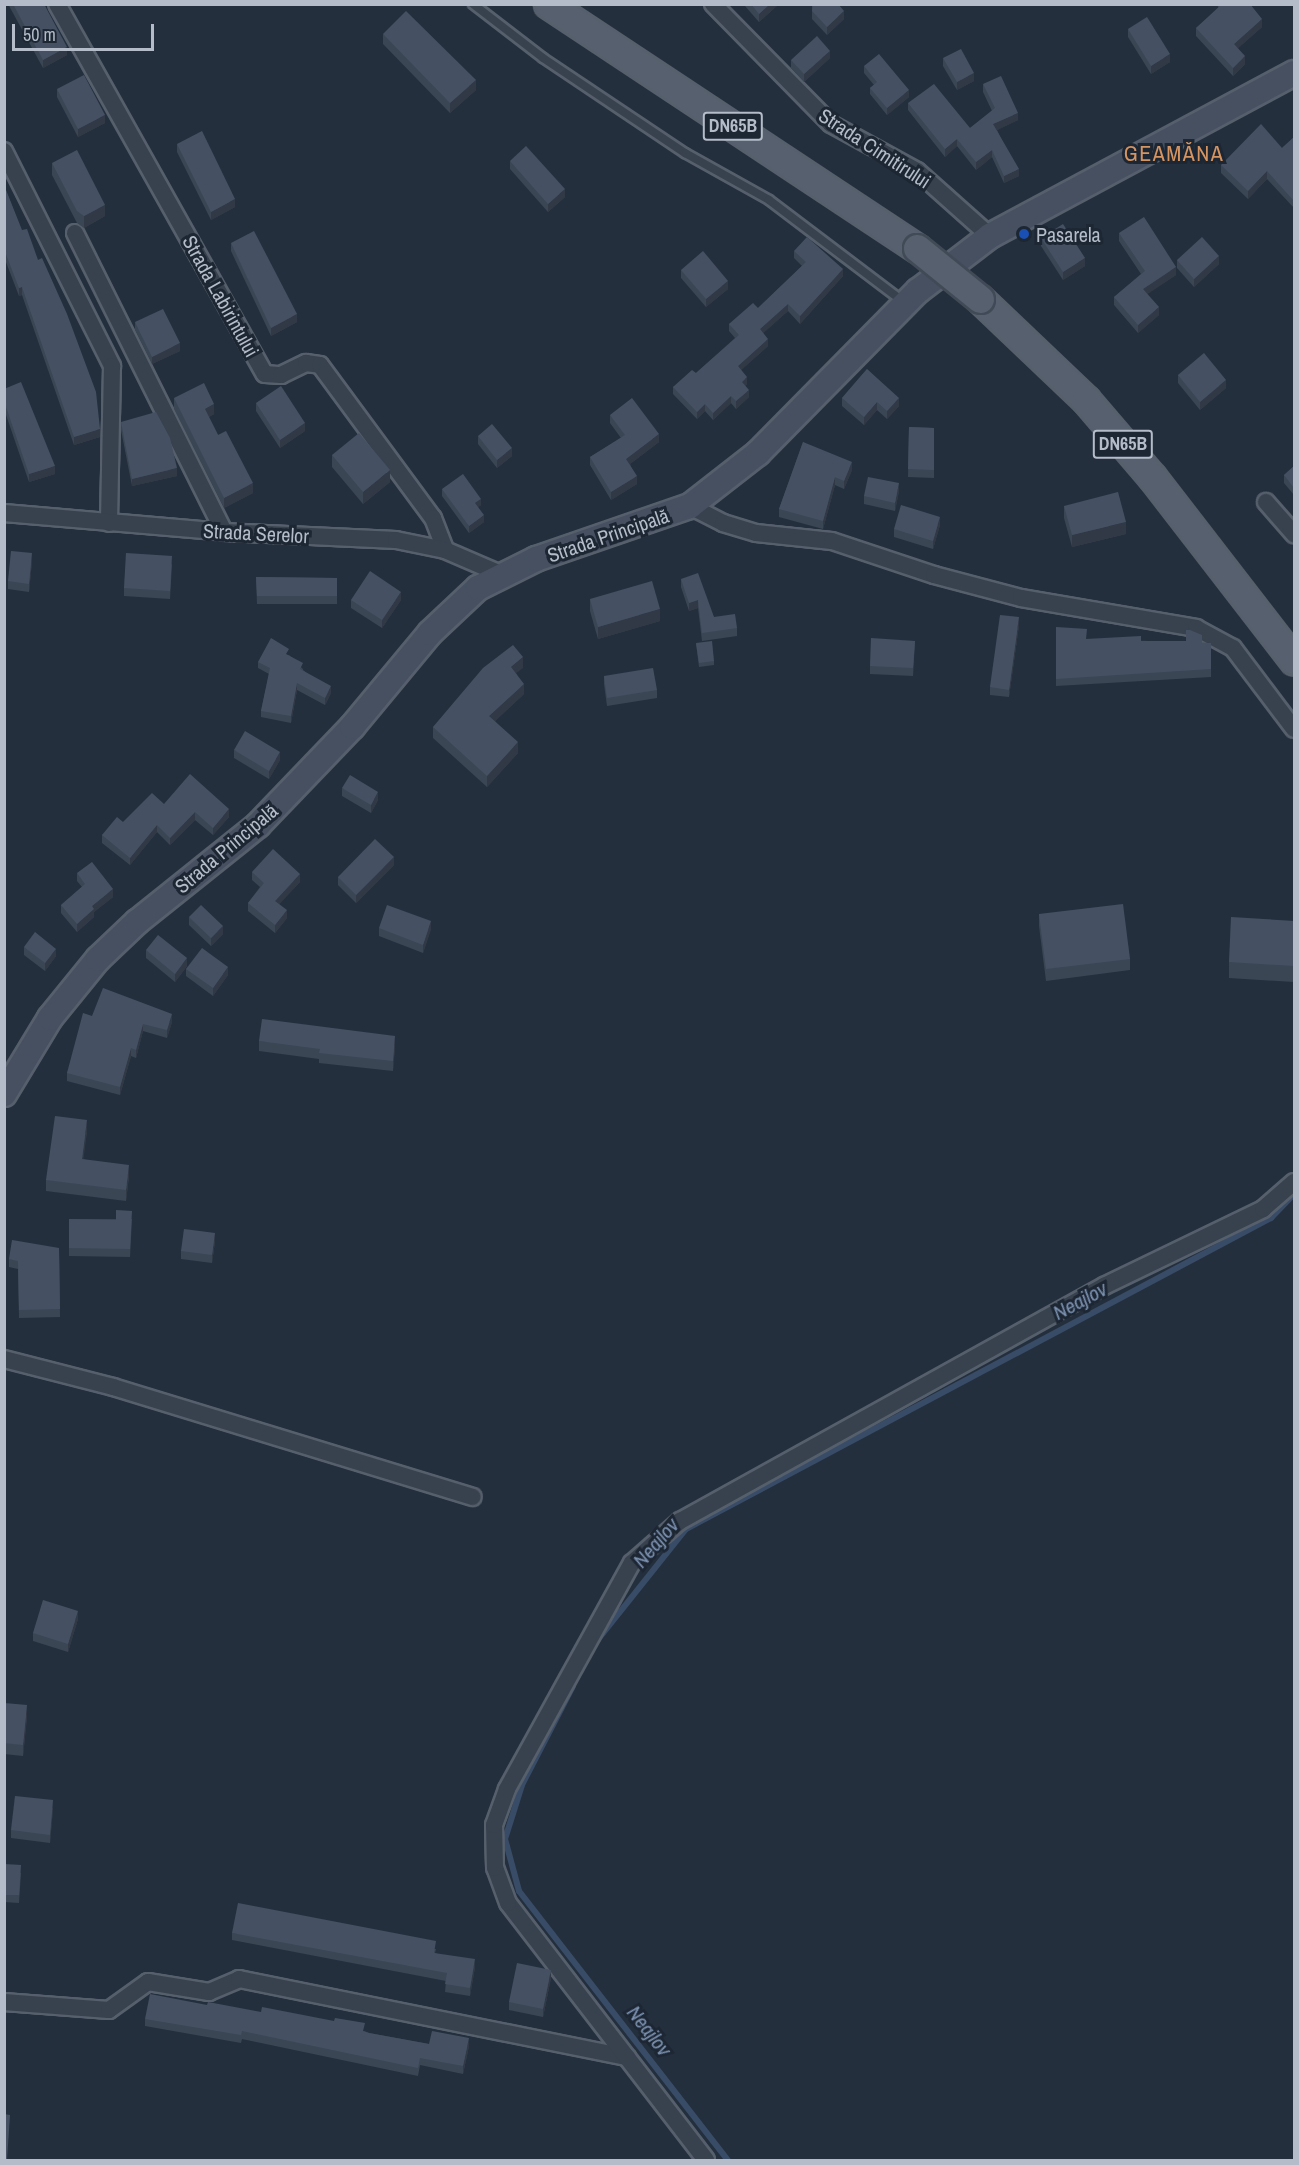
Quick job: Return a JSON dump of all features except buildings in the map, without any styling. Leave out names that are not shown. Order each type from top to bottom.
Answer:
[{"type":"main road","name":"DN65B","points":[[548,4],[917,248],[980,299],[1086,400],[1152,477],[1294,661]]},
{"type":"main road","name":"Strada Principală","points":[[4,1094],[50,1018],[98,959],[137,922],[258,825],[352,727],[436,626],[478,588],[503,575],[690,506],[758,453],[905,303],[990,236],[1294,73]]},
{"type":"street","name":"Strada Labirintului","points":[[57,4],[265,374],[281,375],[306,363],[320,365],[433,518],[445,550]]},
{"type":"street","name":"Strada Cimitirului","points":[[713,4],[831,124],[917,171],[990,236]]},
{"type":"street","points":[[4,151],[112,366],[108,523]]},
{"type":"street","points":[[75,233],[224,532]]},
{"type":"street","points":[[1266,501],[1294,534]]},
{"type":"street","points":[[690,506],[723,523],[756,533],[832,541],[934,575],[1021,598],[1196,628],[1233,648],[1294,729]]},
{"type":"street","name":"Strada Serelor","points":[[4,513],[224,532],[396,540],[445,550],[503,575]]},
{"type":"street","points":[[706,2160],[508,1903],[495,1868],[494,1825],[507,1789],[564,1681],[632,1563],[680,1521],[1104,1287],[1263,1209],[1294,1182]]},
{"type":"street","points":[[4,1359],[113,1386],[473,1497]]},
{"type":"street","points":[[4,2002],[109,2010],[148,1982],[209,1992],[238,1979],[627,2057]]},
{"type":"lane","points":[[473,4],[543,58],[685,153],[769,200],[905,303]]},
{"type":"waterway","name":"Neajlov","points":[[596,1642],[686,1529],[1271,1218],[1294,1194]]},
{"type":"waterway","name":"Neajlov","points":[[573,1686],[522,1785],[505,1839],[519,1891],[728,2160]]},
{"type":"place","name":"Pasarela","points":[[1024,234]]},
{"type":"district","name":"GEAMĂNA","points":[[1174,154]]}]
